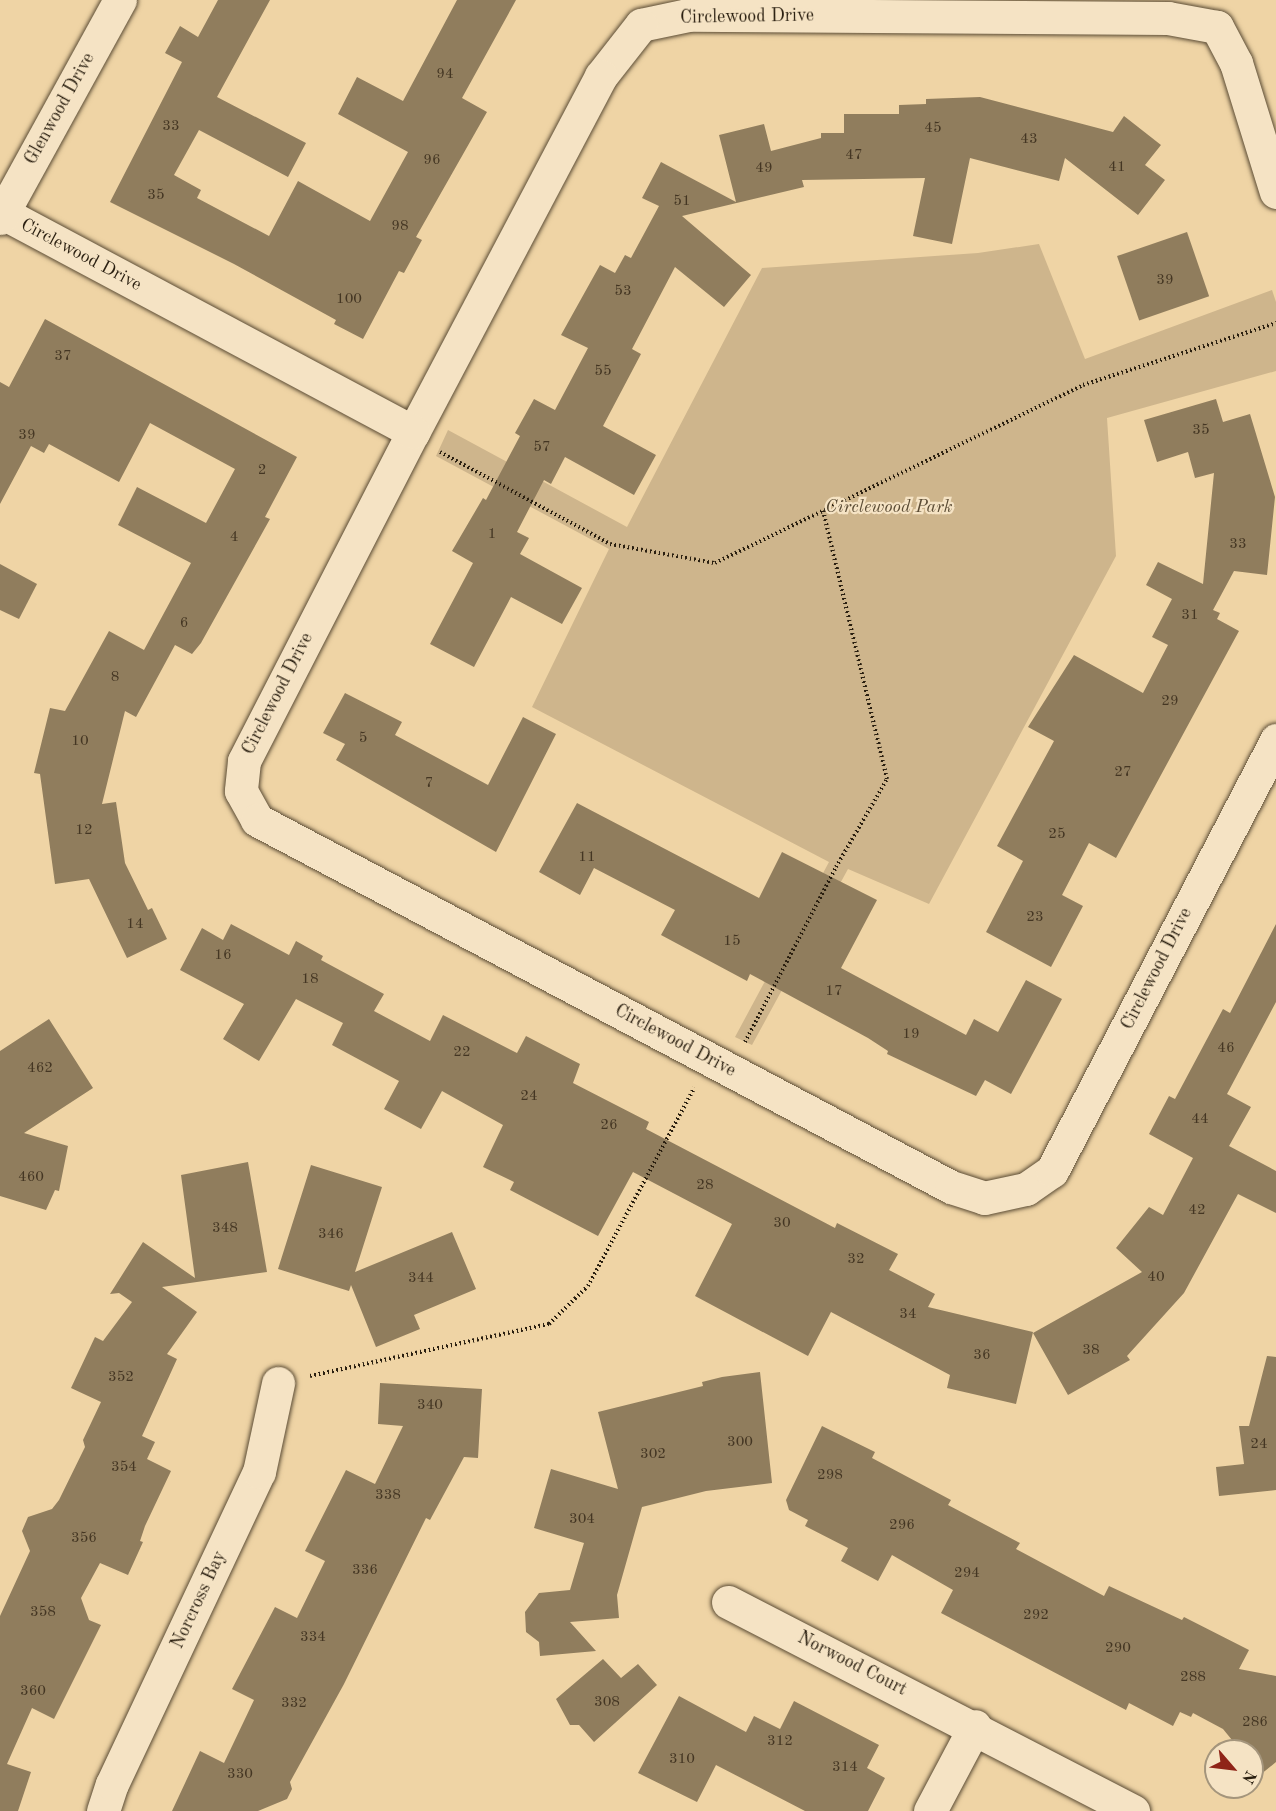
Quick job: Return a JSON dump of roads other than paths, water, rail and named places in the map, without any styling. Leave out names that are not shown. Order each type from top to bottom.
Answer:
[{"type":"street","name":"Glenwood Drive","points":[[1,215],[120,0]]},
{"type":"street","name":"Circlewood Drive","points":[[1276,192],[1236,63],[1217,27],[1168,18],[724,15],[688,15],[642,25],[601,76],[422,440],[244,761],[241,790],[257,820],[951,1187],[984,1198],[1026,1188],[1052,1171],[1276,740]]},
{"type":"street","name":"Circlewood Drive","points":[[1,215],[422,440]]},
{"type":"street","name":"Norcross Bay","points":[[103,1811],[111,1784],[259,1472],[278,1383]]},
{"type":"street","name":"Norwood Court","points":[[728,1602],[975,1726],[1134,1811]]},
{"type":"street","points":[[930,1811],[975,1726]]},
{"type":"park label","name":"Circlewood Park","points":[[889,507]]}]
